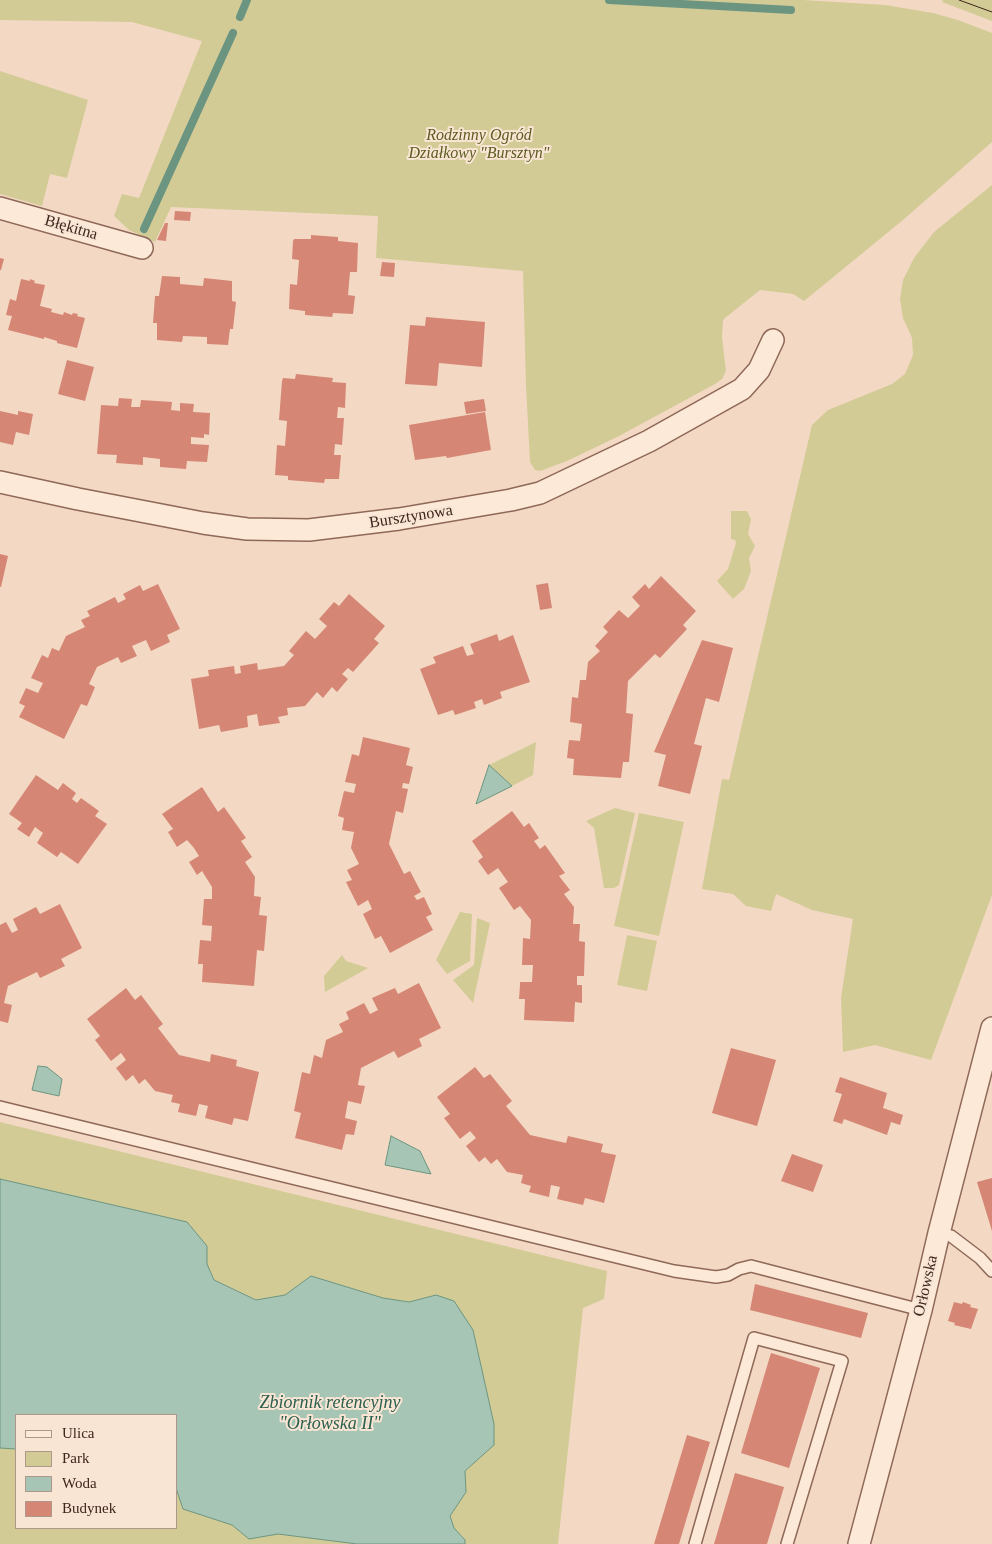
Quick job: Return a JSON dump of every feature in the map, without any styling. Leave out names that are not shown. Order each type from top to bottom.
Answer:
[{"type":"street","name":"Błękitna","points":[[0,208],[142,248]]},
{"type":"street","name":"Bursztynowa","points":[[0,482],[193,521],[247,529],[309,530],[399,519],[511,500],[540,493],[649,441],[742,389],[759,370],[773,340]]},
{"type":"street","name":"Orłowska","points":[[859,1544],[921,1310],[992,1028]]},
{"type":"lane","points":[[0,1107],[674,1271],[716,1277],[728,1275],[739,1269],[751,1266],[921,1310]]},
{"type":"lane","points":[[939,1233],[951,1236],[980,1258],[992,1271]]},
{"type":"lane","points":[[695,1544],[754,1338],[842,1361],[787,1544]]},
{"type":"green space","name":"Rodzinny Ogród Działkowy \"Bursztyn\"","points":[[0,0],[803,0],[885,5],[933,13],[992,33],[992,142],[903,220],[804,301],[793,294],[760,290],[725,318],[723,320],[722,337],[726,371],[722,379],[619,436],[567,461],[540,471],[535,470],[530,462],[523,271],[376,258],[378,216],[171,207],[155,242],[129,230],[114,216],[122,194],[139,198],[202,41],[132,22],[0,20]]},
{"type":"green space","points":[[943,0],[992,0],[992,21],[942,2]]},
{"type":"green space","points":[[0,71],[88,100],[67,178],[50,174],[42,206],[0,194]]},
{"type":"green space","points":[[992,185],[992,895],[931,1060],[875,1045],[843,1052],[841,998],[853,919],[812,910],[776,894],[771,911],[746,906],[733,894],[702,889],[722,779],[729,780],[812,425],[828,410],[892,384],[905,374],[913,355],[912,338],[903,318],[900,299],[903,280],[914,258],[934,232]]},
{"type":"green space","points":[[731,511],[747,511],[751,519],[748,534],[755,546],[749,558],[751,571],[744,589],[733,599],[717,581],[728,569],[736,543],[735,540],[731,539]]},
{"type":"green space","points":[[536,742],[533,775],[512,786],[489,765]]},
{"type":"green space","points":[[615,808],[635,813],[619,885],[614,888],[604,888],[594,828],[586,821]]},
{"type":"green space","points":[[639,813],[684,822],[659,936],[614,926]]},
{"type":"green space","points":[[460,912],[472,914],[470,961],[447,974],[436,960]]},
{"type":"green space","points":[[477,918],[490,923],[473,1003],[453,980],[474,965]]},
{"type":"green space","points":[[627,935],[657,941],[647,991],[617,985]]},
{"type":"green space","points":[[342,955],[346,961],[368,968],[325,992],[324,976]]},
{"type":"green space","points":[[0,1122],[607,1271],[604,1299],[583,1308],[558,1544],[465,1544],[465,1540],[454,1528],[450,1516],[466,1492],[465,1471],[494,1445],[494,1424],[473,1330],[436,1295],[409,1302],[383,1298],[311,1276],[285,1295],[257,1300],[214,1280],[207,1264],[206,1246],[187,1222],[0,1179]]},
{"type":"green space","points":[[0,1448],[15,1449],[15,1529],[178,1529],[178,1494],[183,1509],[232,1525],[249,1539],[278,1534],[357,1544],[0,1544]]},
{"type":"water","points":[[489,765],[512,786],[476,804]]},
{"type":"water","points":[[38,1066],[47,1067],[62,1079],[59,1096],[32,1090]]},
{"type":"water","points":[[391,1136],[420,1151],[431,1174],[385,1165]]},
{"type":"water","name":"Zbiornik retencyjny \"Orłowska II\"","points":[[0,1179],[187,1222],[207,1246],[207,1264],[214,1280],[256,1300],[285,1295],[311,1276],[383,1298],[409,1302],[436,1295],[454,1301],[473,1330],[494,1424],[494,1445],[465,1471],[466,1492],[450,1516],[454,1528],[465,1540],[465,1544],[357,1544],[278,1534],[249,1539],[232,1525],[183,1509],[178,1494],[178,1414],[15,1414],[15,1449],[0,1448]]},
{"type":"building","points":[[175,211],[191,212],[190,221],[174,220]]},
{"type":"building","points":[[165,223],[168,223],[166,241],[157,240]]},
{"type":"building","points":[[311,235],[338,237],[338,241],[358,243],[357,272],[350,272],[348,295],[355,296],[353,314],[333,313],[332,317],[305,315],[305,311],[289,309],[290,284],[297,285],[299,260],[292,259],[293,241],[294,239],[311,239]]},
{"type":"building","points":[[0,258],[4,259],[1,270],[0,270]]},
{"type":"building","points":[[382,262],[395,263],[394,277],[380,276]]},
{"type":"building","points":[[162,276],[180,277],[180,284],[203,286],[204,278],[232,281],[232,301],[236,302],[233,329],[230,329],[228,345],[207,344],[207,337],[183,336],[182,342],[157,340],[157,323],[153,323],[155,296],[159,296]]},
{"type":"building","points":[[21,279],[30,281],[30,279],[35,281],[34,283],[45,285],[40,306],[52,309],[51,312],[63,315],[64,312],[72,315],[73,313],[85,318],[77,348],[57,343],[57,341],[44,337],[44,339],[8,330],[12,316],[6,315],[10,299],[16,301]]},
{"type":"building","points":[[426,317],[485,322],[482,367],[439,363],[437,386],[405,384],[410,325],[425,326]]},
{"type":"building","points":[[67,360],[94,367],[85,401],[58,394]]},
{"type":"building","points":[[296,374],[333,378],[332,382],[346,383],[345,408],[338,407],[337,418],[344,418],[342,445],[335,444],[334,455],[341,455],[339,479],[325,479],[324,483],[288,480],[288,476],[275,475],[277,445],[285,446],[287,421],[279,420],[282,381],[283,378],[295,379]]},
{"type":"building","points":[[119,398],[132,399],[131,407],[140,407],[141,400],[172,402],[171,410],[180,411],[180,403],[194,404],[193,412],[210,413],[209,435],[204,434],[204,438],[191,437],[191,444],[209,445],[207,462],[187,461],[186,469],[160,467],[160,459],[143,457],[143,465],[116,463],[117,455],[97,454],[101,405],[118,406]]},
{"type":"building","points":[[484,399],[486,411],[466,414],[464,402]]},
{"type":"building","points":[[0,411],[18,415],[18,411],[33,414],[29,435],[16,432],[13,445],[0,442]]},
{"type":"building","points":[[485,412],[491,450],[447,458],[446,456],[415,460],[409,425]]},
{"type":"building","points":[[0,554],[8,556],[1,587],[0,587]]},
{"type":"building","points":[[661,576],[696,611],[683,625],[687,629],[660,658],[655,654],[628,681],[626,713],[633,714],[629,762],[623,762],[621,778],[573,775],[574,759],[567,758],[569,740],[580,741],[582,724],[570,722],[572,697],[578,698],[580,680],[586,680],[588,662],[600,651],[595,646],[608,632],[603,627],[619,610],[628,618],[640,606],[632,597],[645,584],[649,589]]},
{"type":"building","points":[[548,583],[552,608],[540,610],[536,585]]},
{"type":"building","points":[[158,584],[180,629],[167,635],[170,642],[151,651],[146,640],[132,646],[137,656],[121,663],[118,657],[97,667],[89,684],[95,687],[87,706],[81,704],[64,739],[19,717],[25,706],[19,703],[26,688],[38,693],[43,683],[31,678],[42,655],[48,658],[52,648],[59,651],[66,636],[85,627],[81,620],[90,616],[87,611],[115,597],[118,603],[126,599],[123,594],[140,585],[143,591]]},
{"type":"building","points":[[349,594],[385,626],[374,639],[379,643],[353,672],[348,668],[342,674],[348,679],[337,692],[332,687],[323,698],[317,692],[305,706],[287,708],[288,715],[278,717],[280,723],[259,726],[257,714],[247,716],[248,727],[221,732],[219,725],[199,729],[191,679],[209,676],[208,670],[234,666],[235,674],[241,673],[240,666],[257,663],[258,670],[284,666],[294,655],[289,651],[306,631],[315,639],[327,626],[319,619],[334,602],[339,606]]},
{"type":"building","points":[[497,634],[499,641],[513,635],[530,682],[500,692],[502,698],[484,705],[482,699],[474,702],[476,708],[455,715],[453,710],[438,715],[420,669],[436,663],[433,657],[463,646],[467,656],[474,654],[470,644]]},
{"type":"building","points":[[702,640],[733,648],[719,702],[706,698],[694,744],[702,746],[690,794],[658,786],[666,755],[654,752]]},
{"type":"building","points":[[363,737],[410,748],[406,765],[413,767],[409,784],[403,783],[402,788],[408,789],[403,813],[396,811],[389,844],[404,874],[410,871],[421,892],[414,896],[417,900],[424,897],[432,914],[426,917],[433,930],[390,953],[381,936],[375,939],[363,914],[372,909],[368,900],[358,906],[346,882],[352,880],[347,870],[359,864],[351,848],[354,832],[342,830],[344,818],[338,816],[344,791],[354,793],[356,784],[345,782],[352,754],[359,756]]},
{"type":"building","points":[[36,775],[58,790],[63,783],[76,793],[72,799],[77,803],[81,798],[99,811],[95,816],[107,824],[78,864],[61,852],[57,857],[37,843],[43,833],[35,827],[29,837],[17,829],[22,823],[9,814]]},
{"type":"building","points":[[202,787],[218,812],[224,807],[246,838],[241,841],[252,857],[245,862],[255,877],[254,896],[261,897],[259,915],[267,916],[264,951],[257,950],[254,986],[202,982],[203,964],[198,964],[200,940],[211,941],[212,926],[202,925],[204,899],[212,899],[212,887],[202,871],[197,875],[189,862],[199,856],[194,848],[187,840],[177,847],[168,832],[173,829],[162,814]]},
{"type":"building","points":[[512,811],[524,827],[529,823],[539,838],[534,841],[540,849],[545,845],[565,873],[559,876],[570,890],[564,894],[574,907],[573,924],[580,924],[579,941],[585,942],[584,976],[577,976],[577,985],[582,985],[582,1003],[575,1002],[574,1022],[524,1020],[525,999],[519,999],[520,982],[532,982],[533,965],[522,965],[523,938],[530,939],[531,920],[520,906],[514,910],[499,888],[508,882],[498,868],[488,875],[478,861],[483,857],[472,841]]},
{"type":"building","points":[[60,904],[82,948],[61,959],[65,966],[40,978],[37,972],[8,986],[4,1003],[12,1005],[8,1023],[0,1021],[0,925],[6,922],[12,933],[18,930],[13,919],[36,907],[40,914]]},
{"type":"building","points":[[419,983],[441,1028],[419,1039],[422,1046],[398,1058],[394,1051],[361,1068],[358,1085],[365,1086],[361,1104],[348,1101],[345,1118],[357,1121],[354,1135],[346,1134],[342,1150],[295,1138],[301,1113],[294,1111],[302,1072],[310,1074],[314,1055],[322,1058],[326,1040],[343,1032],[339,1024],[349,1019],[346,1012],[364,1003],[370,1014],[378,1010],[372,998],[395,988],[398,994]]},
{"type":"building","points":[[126,988],[135,1000],[141,995],[163,1024],[158,1028],[179,1055],[210,1062],[211,1054],[237,1060],[236,1066],[259,1072],[248,1121],[234,1118],[232,1125],[205,1118],[208,1106],[199,1104],[196,1116],[178,1112],[180,1104],[171,1102],[173,1095],[155,1091],[145,1079],[139,1084],[133,1075],[126,1081],[116,1068],[126,1060],[121,1053],[111,1061],[95,1040],[100,1036],[87,1019]]},
{"type":"building","points":[[731,1048],[776,1060],[757,1126],[712,1113]]},
{"type":"building","points":[[475,1067],[484,1078],[490,1074],[512,1101],[506,1106],[530,1135],[566,1143],[568,1136],[603,1144],[601,1152],[616,1155],[604,1203],[585,1198],[583,1205],[557,1199],[560,1187],[551,1185],[549,1197],[529,1192],[531,1186],[521,1183],[523,1175],[507,1172],[497,1159],[491,1164],[485,1157],[479,1162],[466,1146],[476,1138],[470,1131],[460,1139],[444,1118],[450,1114],[437,1097]]},
{"type":"building","points":[[840,1077],[887,1093],[883,1108],[903,1115],[900,1125],[891,1122],[887,1135],[844,1119],[842,1124],[833,1121],[842,1094],[835,1092]]},
{"type":"building","points":[[792,1154],[823,1165],[813,1192],[781,1181]]},
{"type":"building","points":[[992,1178],[992,1231],[977,1182]]},
{"type":"building","points":[[755,1284],[868,1313],[861,1338],[750,1310]]},
{"type":"building","points":[[954,1302],[962,1304],[963,1302],[971,1305],[970,1307],[978,1309],[971,1329],[954,1325],[955,1323],[948,1321]]},
{"type":"building","points":[[771,1353],[820,1368],[789,1468],[741,1453]]},
{"type":"building","points":[[687,1435],[710,1442],[679,1544],[654,1544]]},
{"type":"building","points":[[735,1473],[784,1487],[767,1544],[714,1544]]},
{"type":"waterway","points":[[240,17],[247,0]]},
{"type":"waterway","points":[[609,0],[791,10]]},
{"type":"waterway","points":[[144,229],[233,33]]},
{"type":"tram line","points":[[959,0],[992,12]]}]
